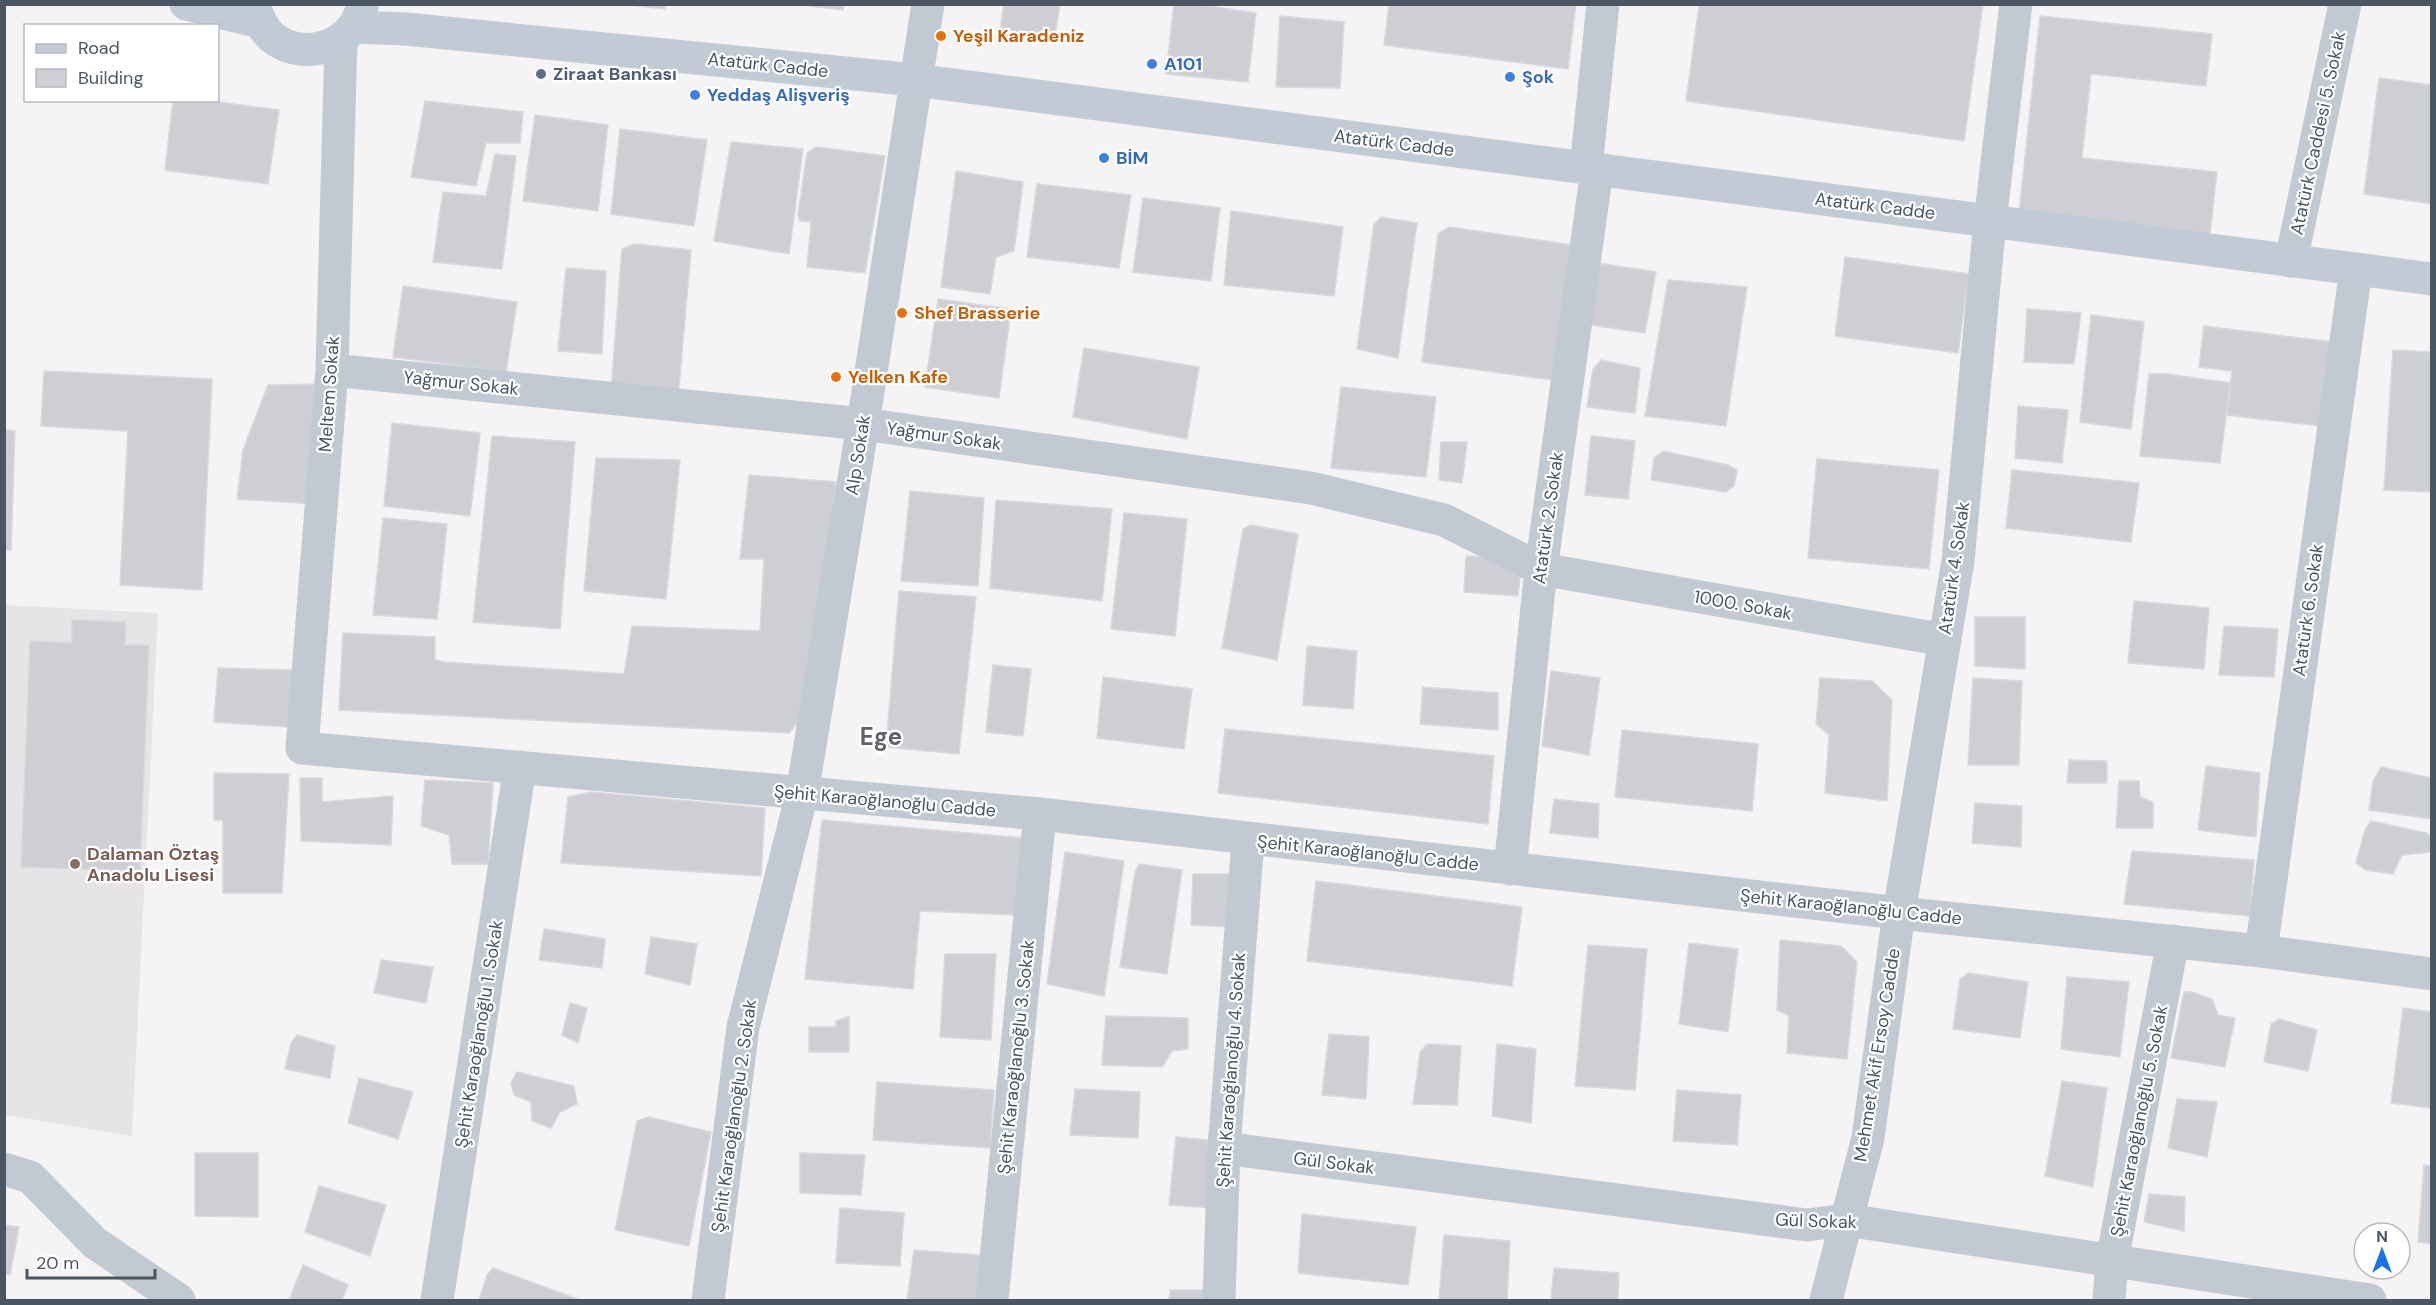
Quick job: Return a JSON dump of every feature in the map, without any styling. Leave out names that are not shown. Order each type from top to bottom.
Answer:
[{"type":"main road","points":[[186,4],[257,13]]},
{"type":"main road","name":"Atatürk Cadde","points":[[257,13],[272,37],[289,46],[307,50],[325,47],[352,24],[915,80],[2432,279]]},
{"type":"street","name":"Alp Sokak","points":[[802,794],[863,424],[928,4]]},
{"type":"street","name":"Atatürk 2. Sokak","points":[[1510,869],[1541,569],[1592,169],[1603,4]]},
{"type":"street","name":"Atatürk 4. Sokak","points":[[1899,913],[1958,561],[1990,221],[2016,4]]},
{"type":"street","name":"Atatürk Caddesi 5. Sokak","points":[[2291,261],[2345,4]]},
{"type":"street","name":"Meltem Sokak","points":[[302,748],[332,370],[352,24]]},
{"type":"street","name":"Atatürk 6. Sokak","points":[[2261,951],[2356,269]]},
{"type":"street","name":"Yağmur Sokak","points":[[332,370],[863,424],[1311,488],[1444,520],[1541,569]]},
{"type":"street","name":"1000. Sokak","points":[[1541,569],[1945,640]]},
{"type":"street","name":"Şehit Karaoğlanoğlu Cadde","points":[[302,748],[1040,814],[1248,840],[2261,951],[2432,974]]},
{"type":"street","name":"Şehit Karaoğlanoğlu 1. Sokak","points":[[437,1300],[520,767]]},
{"type":"street","name":"Şehit Karaoğlanoğlu 2. Sokak","points":[[708,1300],[743,1027],[802,794]]},
{"type":"street","name":"Şehit Karaoğlanoğlu 3. Sokak","points":[[992,1300],[1040,814]]},
{"type":"street","name":"Şehit Karaoğlanoğlu 4. Sokak","points":[[1219,1300],[1224,1148],[1248,840]]},
{"type":"street","name":"Mehmet Akif Ersoy Cadde","points":[[1826,1300],[1868,1138],[1899,913]]},
{"type":"street","name":"Şehit Karaoğlanoğlu 5. Sokak","points":[[2109,1300],[2112,1261],[2173,941]]},
{"type":"street","name":"Gül Sokak","points":[[1224,1148],[1807,1225],[1846,1220],[2370,1300]]},
{"type":"street","points":[[4,1169],[30,1177],[95,1243],[179,1300]]},
{"type":"shaded area","name":"Dalaman Öztaş Anadolu Lisesi","points":[[4,605],[158,613],[132,1136],[5,1115]]},
{"type":"building","points":[[619,4],[666,4],[665,9]]},
{"type":"building","points":[[791,4],[844,4],[843,10]]},
{"type":"building","points":[[1004,4],[1060,4],[1054,42],[999,37]]},
{"type":"building","points":[[1174,4],[1195,4],[1256,13],[1248,82],[1166,74]]},
{"type":"building","points":[[1389,4],[1576,4],[1568,69],[1384,45]]},
{"type":"building","points":[[1696,4],[1983,4],[1964,141],[1686,101],[1699,5]]},
{"type":"building","points":[[1280,16],[1344,22],[1340,88],[1276,87]]},
{"type":"building","points":[[2040,16],[2212,34],[2206,86],[2091,74],[2082,158],[2217,172],[2210,234],[2019,213]]},
{"type":"building","points":[[2379,78],[2432,85],[2432,204],[2364,194]]},
{"type":"building","points":[[425,101],[523,112],[520,143],[486,143],[476,186],[411,177]]},
{"type":"building","points":[[173,102],[218,102],[279,110],[268,184],[165,170]]},
{"type":"building","points":[[535,115],[608,125],[598,211],[523,201]]},
{"type":"building","points":[[620,129],[707,140],[694,226],[611,214]]},
{"type":"building","points":[[731,142],[803,149],[789,254],[714,241]]},
{"type":"building","points":[[816,147],[885,156],[865,273],[807,267],[811,222],[800,221],[798,215],[807,153]]},
{"type":"building","points":[[495,154],[516,156],[502,269],[433,262],[443,192],[486,196]]},
{"type":"building","points":[[956,171],[1023,182],[1014,251],[996,257],[990,294],[941,287]]},
{"type":"building","points":[[1037,184],[1131,195],[1119,268],[1027,257]]},
{"type":"building","points":[[1143,198],[1220,208],[1211,281],[1133,272]]},
{"type":"building","points":[[1231,211],[1343,227],[1334,296],[1224,285]]},
{"type":"building","points":[[1381,217],[1417,223],[1398,358],[1357,349],[1374,224]]},
{"type":"building","points":[[1449,227],[1572,245],[1552,380],[1422,362],[1438,234]]},
{"type":"building","points":[[634,244],[691,250],[678,398],[611,390],[622,249]]},
{"type":"building","points":[[1845,257],[1969,274],[1958,353],[1835,336]]},
{"type":"building","points":[[1597,263],[1656,272],[1645,333],[1591,325]]},
{"type":"building","points":[[566,268],[606,271],[602,354],[558,351]]},
{"type":"building","points":[[1668,280],[1747,287],[1726,426],[1645,416]]},
{"type":"building","points":[[403,286],[517,302],[506,372],[393,357]]},
{"type":"building","points":[[938,299],[1011,309],[999,398],[925,387]]},
{"type":"building","points":[[2027,309],[2081,313],[2074,364],[2024,362]]},
{"type":"building","points":[[2091,315],[2144,322],[2131,429],[2080,422]]},
{"type":"building","points":[[2204,326],[2333,342],[2329,427],[2227,415],[2232,371],[2199,367]]},
{"type":"building","points":[[1084,348],[1199,367],[1187,439],[1073,417]]},
{"type":"building","points":[[2393,350],[2432,352],[2431,492],[2384,490]]},
{"type":"building","points":[[1601,360],[1640,368],[1635,413],[1587,407],[1593,369]]},
{"type":"building","points":[[44,371],[212,379],[202,590],[120,585],[128,431],[41,426]]},
{"type":"building","points":[[2149,374],[2167,374],[2230,383],[2220,463],[2140,456]]},
{"type":"building","points":[[322,384],[314,504],[237,499],[243,450],[268,385]]},
{"type":"building","points":[[1341,387],[1436,397],[1426,477],[1331,468]]},
{"type":"building","points":[[2018,406],[2068,410],[2062,463],[2015,458]]},
{"type":"building","points":[[392,423],[480,433],[470,516],[384,506]]},
{"type":"building","points":[[4,430],[15,431],[11,550],[4,550]]},
{"type":"building","points":[[492,436],[575,442],[560,629],[473,622]]},
{"type":"building","points":[[1591,436],[1635,441],[1628,499],[1585,495]]},
{"type":"building","points":[[1441,442],[1467,442],[1462,483],[1439,480]]},
{"type":"building","points":[[1663,451],[1728,465],[1737,470],[1734,486],[1726,492],[1651,480],[1654,458]]},
{"type":"building","points":[[596,458],[680,460],[666,599],[584,591]]},
{"type":"building","points":[[1817,459],[1939,470],[1929,569],[1808,558]]},
{"type":"building","points":[[2012,470],[2139,483],[2131,542],[2006,528]]},
{"type":"building","points":[[749,475],[836,482],[811,707],[789,733],[339,710],[343,633],[435,637],[435,660],[444,662],[624,674],[632,626],[760,631],[764,559],[740,559]]},
{"type":"building","points":[[910,491],[984,498],[978,586],[901,581]]},
{"type":"building","points":[[996,500],[1112,509],[1102,601],[990,588]]},
{"type":"building","points":[[1124,513],[1187,519],[1175,636],[1111,629]]},
{"type":"building","points":[[383,518],[447,524],[437,619],[373,615]]},
{"type":"building","points":[[1251,525],[1298,534],[1277,660],[1222,648],[1243,529]]},
{"type":"building","points":[[1466,556],[1522,559],[1518,596],[1464,592]]},
{"type":"building","points":[[899,591],[976,597],[959,754],[886,747]]},
{"type":"building","points":[[2134,601],[2209,608],[2204,669],[2128,663]]},
{"type":"building","points":[[1975,617],[2025,617],[2025,669],[1975,666]]},
{"type":"building","points":[[72,620],[126,622],[125,645],[149,645],[140,871],[21,867],[30,641],[72,643]]},
{"type":"building","points":[[2224,626],[2278,629],[2274,677],[2219,675]]},
{"type":"building","points":[[1307,646],[1357,651],[1353,709],[1303,705]]},
{"type":"building","points":[[993,665],[1031,669],[1023,736],[986,732]]},
{"type":"building","points":[[218,668],[295,670],[290,727],[214,722]]},
{"type":"building","points":[[1551,671],[1600,678],[1589,755],[1542,746]]},
{"type":"building","points":[[1103,677],[1192,689],[1184,749],[1097,738]]},
{"type":"building","points":[[1820,678],[1872,681],[1892,700],[1887,801],[1825,793],[1829,735],[1816,724]]},
{"type":"building","points":[[1973,678],[2022,681],[2019,765],[1968,765]]},
{"type":"building","points":[[1423,687],[1498,693],[1498,730],[1420,724]]},
{"type":"building","points":[[1225,729],[1494,756],[1488,824],[1218,793]]},
{"type":"building","points":[[1622,730],[1758,744],[1752,811],[1615,797]]},
{"type":"building","points":[[2069,760],[2107,761],[2107,783],[2067,783]]},
{"type":"building","points":[[2206,766],[2260,773],[2256,837],[2198,830]]},
{"type":"building","points":[[2381,767],[2432,778],[2432,819],[2369,810],[2373,781]]},
{"type":"building","points":[[214,773],[289,774],[282,893],[223,893],[223,820],[214,820]]},
{"type":"building","points":[[300,778],[322,778],[322,802],[393,796],[391,845],[301,841]]},
{"type":"building","points":[[425,780],[493,783],[488,864],[452,864],[449,835],[421,826]]},
{"type":"building","points":[[2119,781],[2139,781],[2140,797],[2153,802],[2153,828],[2116,828]]},
{"type":"building","points":[[591,792],[765,808],[761,876],[561,863],[568,797]]},
{"type":"building","points":[[1554,799],[1599,804],[1598,838],[1550,833]]},
{"type":"building","points":[[1975,803],[2022,806],[2021,847],[1972,843]]},
{"type":"building","points":[[822,820],[1024,838],[1017,915],[920,911],[913,989],[805,979]]},
{"type":"building","points":[[2371,821],[2426,833],[2432,837],[2431,852],[2402,855],[2393,874],[2366,870],[2356,863],[2365,830]]},
{"type":"building","points":[[2132,851],[2254,860],[2250,916],[2124,904]]},
{"type":"building","points":[[1065,852],[1124,861],[1104,996],[1047,984]]},
{"type":"building","points":[[1139,864],[1182,870],[1167,974],[1120,967],[1135,872]]},
{"type":"building","points":[[1193,874],[1237,874],[1233,927],[1191,925]]},
{"type":"building","points":[[1316,881],[1522,907],[1512,986],[1307,961]]},
{"type":"building","points":[[544,929],[605,939],[602,968],[539,960]]},
{"type":"building","points":[[651,937],[697,944],[690,985],[645,974]]},
{"type":"building","points":[[1780,940],[1841,946],[1857,962],[1847,1059],[1787,1053],[1789,1016],[1777,1010]]},
{"type":"building","points":[[1689,943],[1738,949],[1728,1032],[1679,1024]]},
{"type":"building","points":[[1588,945],[1647,949],[1635,1090],[1575,1086]]},
{"type":"building","points":[[945,954],[996,954],[991,1040],[940,1037]]},
{"type":"building","points":[[381,960],[433,967],[426,1003],[374,993]]},
{"type":"building","points":[[1968,973],[2028,982],[2020,1038],[1953,1029],[1960,979]]},
{"type":"building","points":[[2067,977],[2129,982],[2120,1057],[2061,1049]]},
{"type":"building","points":[[2184,992],[2192,992],[2212,999],[2218,1015],[2235,1018],[2225,1067],[2171,1058]]},
{"type":"building","points":[[570,1003],[587,1008],[578,1043],[562,1035]]},
{"type":"building","points":[[2403,1008],[2432,1012],[2432,1108],[2391,1103]]},
{"type":"building","points":[[849,1016],[849,1052],[809,1052],[809,1027],[836,1027],[836,1021]]},
{"type":"building","points":[[1106,1016],[1188,1018],[1188,1049],[1172,1051],[1162,1067],[1102,1065]]},
{"type":"building","points":[[2279,1019],[2317,1030],[2308,1071],[2264,1062],[2271,1024]]},
{"type":"building","points":[[1329,1034],[1369,1037],[1366,1099],[1322,1095]]},
{"type":"building","points":[[297,1035],[335,1046],[330,1078],[285,1069],[291,1043]]},
{"type":"building","points":[[1427,1044],[1461,1046],[1457,1105],[1413,1104],[1420,1052]]},
{"type":"building","points":[[1497,1044],[1536,1049],[1531,1123],[1492,1116]]},
{"type":"building","points":[[517,1072],[574,1086],[577,1104],[560,1112],[551,1128],[532,1121],[531,1102],[514,1095],[511,1083]]},
{"type":"building","points":[[359,1078],[413,1092],[398,1139],[348,1123]]},
{"type":"building","points":[[2062,1081],[2107,1088],[2093,1187],[2045,1176]]},
{"type":"building","points":[[877,1082],[994,1090],[990,1148],[873,1140]]},
{"type":"building","points":[[1075,1089],[1140,1092],[1138,1138],[1070,1135]]},
{"type":"building","points":[[1677,1090],[1741,1095],[1737,1145],[1673,1141]]},
{"type":"building","points":[[2177,1099],[2217,1102],[2207,1157],[2168,1148]]},
{"type":"building","points":[[649,1117],[711,1132],[689,1246],[615,1230],[637,1121]]},
{"type":"building","points":[[1176,1137],[1219,1141],[1215,1208],[1169,1205]]},
{"type":"building","points":[[195,1153],[258,1153],[258,1217],[195,1216]]},
{"type":"building","points":[[800,1153],[865,1155],[861,1195],[800,1193]]},
{"type":"building","points":[[2424,1165],[2432,1166],[2432,1244],[2418,1242]]},
{"type":"building","points":[[319,1186],[386,1205],[370,1256],[305,1232]]},
{"type":"building","points":[[2149,1194],[2185,1197],[2184,1231],[2144,1222]]},
{"type":"building","points":[[840,1208],[904,1213],[900,1266],[836,1263]]},
{"type":"building","points":[[1302,1214],[1416,1227],[1408,1285],[1298,1273]]},
{"type":"building","points":[[4,1225],[19,1227],[10,1275],[4,1273]]},
{"type":"building","points":[[1444,1235],[1510,1241],[1507,1300],[1439,1300]]},
{"type":"building","points":[[914,1250],[990,1256],[987,1300],[907,1300]]},
{"type":"building","points":[[303,1265],[348,1285],[342,1300],[289,1300]]},
{"type":"building","points":[[493,1268],[580,1300],[479,1300],[487,1275]]},
{"type":"building","points":[[1554,1268],[1619,1273],[1618,1300],[1551,1300]]},
{"type":"building","points":[[1170,1290],[1205,1290],[1204,1300],[1169,1300]]},
{"type":"place","name":"Yeşil Karadeniz","points":[[941,36]]},
{"type":"place","name":"A101","points":[[1152,64]]},
{"type":"place","name":"Ziraat Bankası","points":[[541,74]]},
{"type":"place","name":"Şok","points":[[1510,77]]},
{"type":"place","name":"Yeddaş Alişveriş","points":[[695,95]]},
{"type":"place","name":"BİM","points":[[1104,158]]},
{"type":"place","name":"Shef Brasserie","points":[[902,313]]},
{"type":"place","name":"Yelken Kafe","points":[[836,377]]},
{"type":"place","name":"Dalaman Öztaş Anadolu Lisesi","points":[[75,864]]},
{"type":"district","name":"Ege","points":[[881,737]]}]
